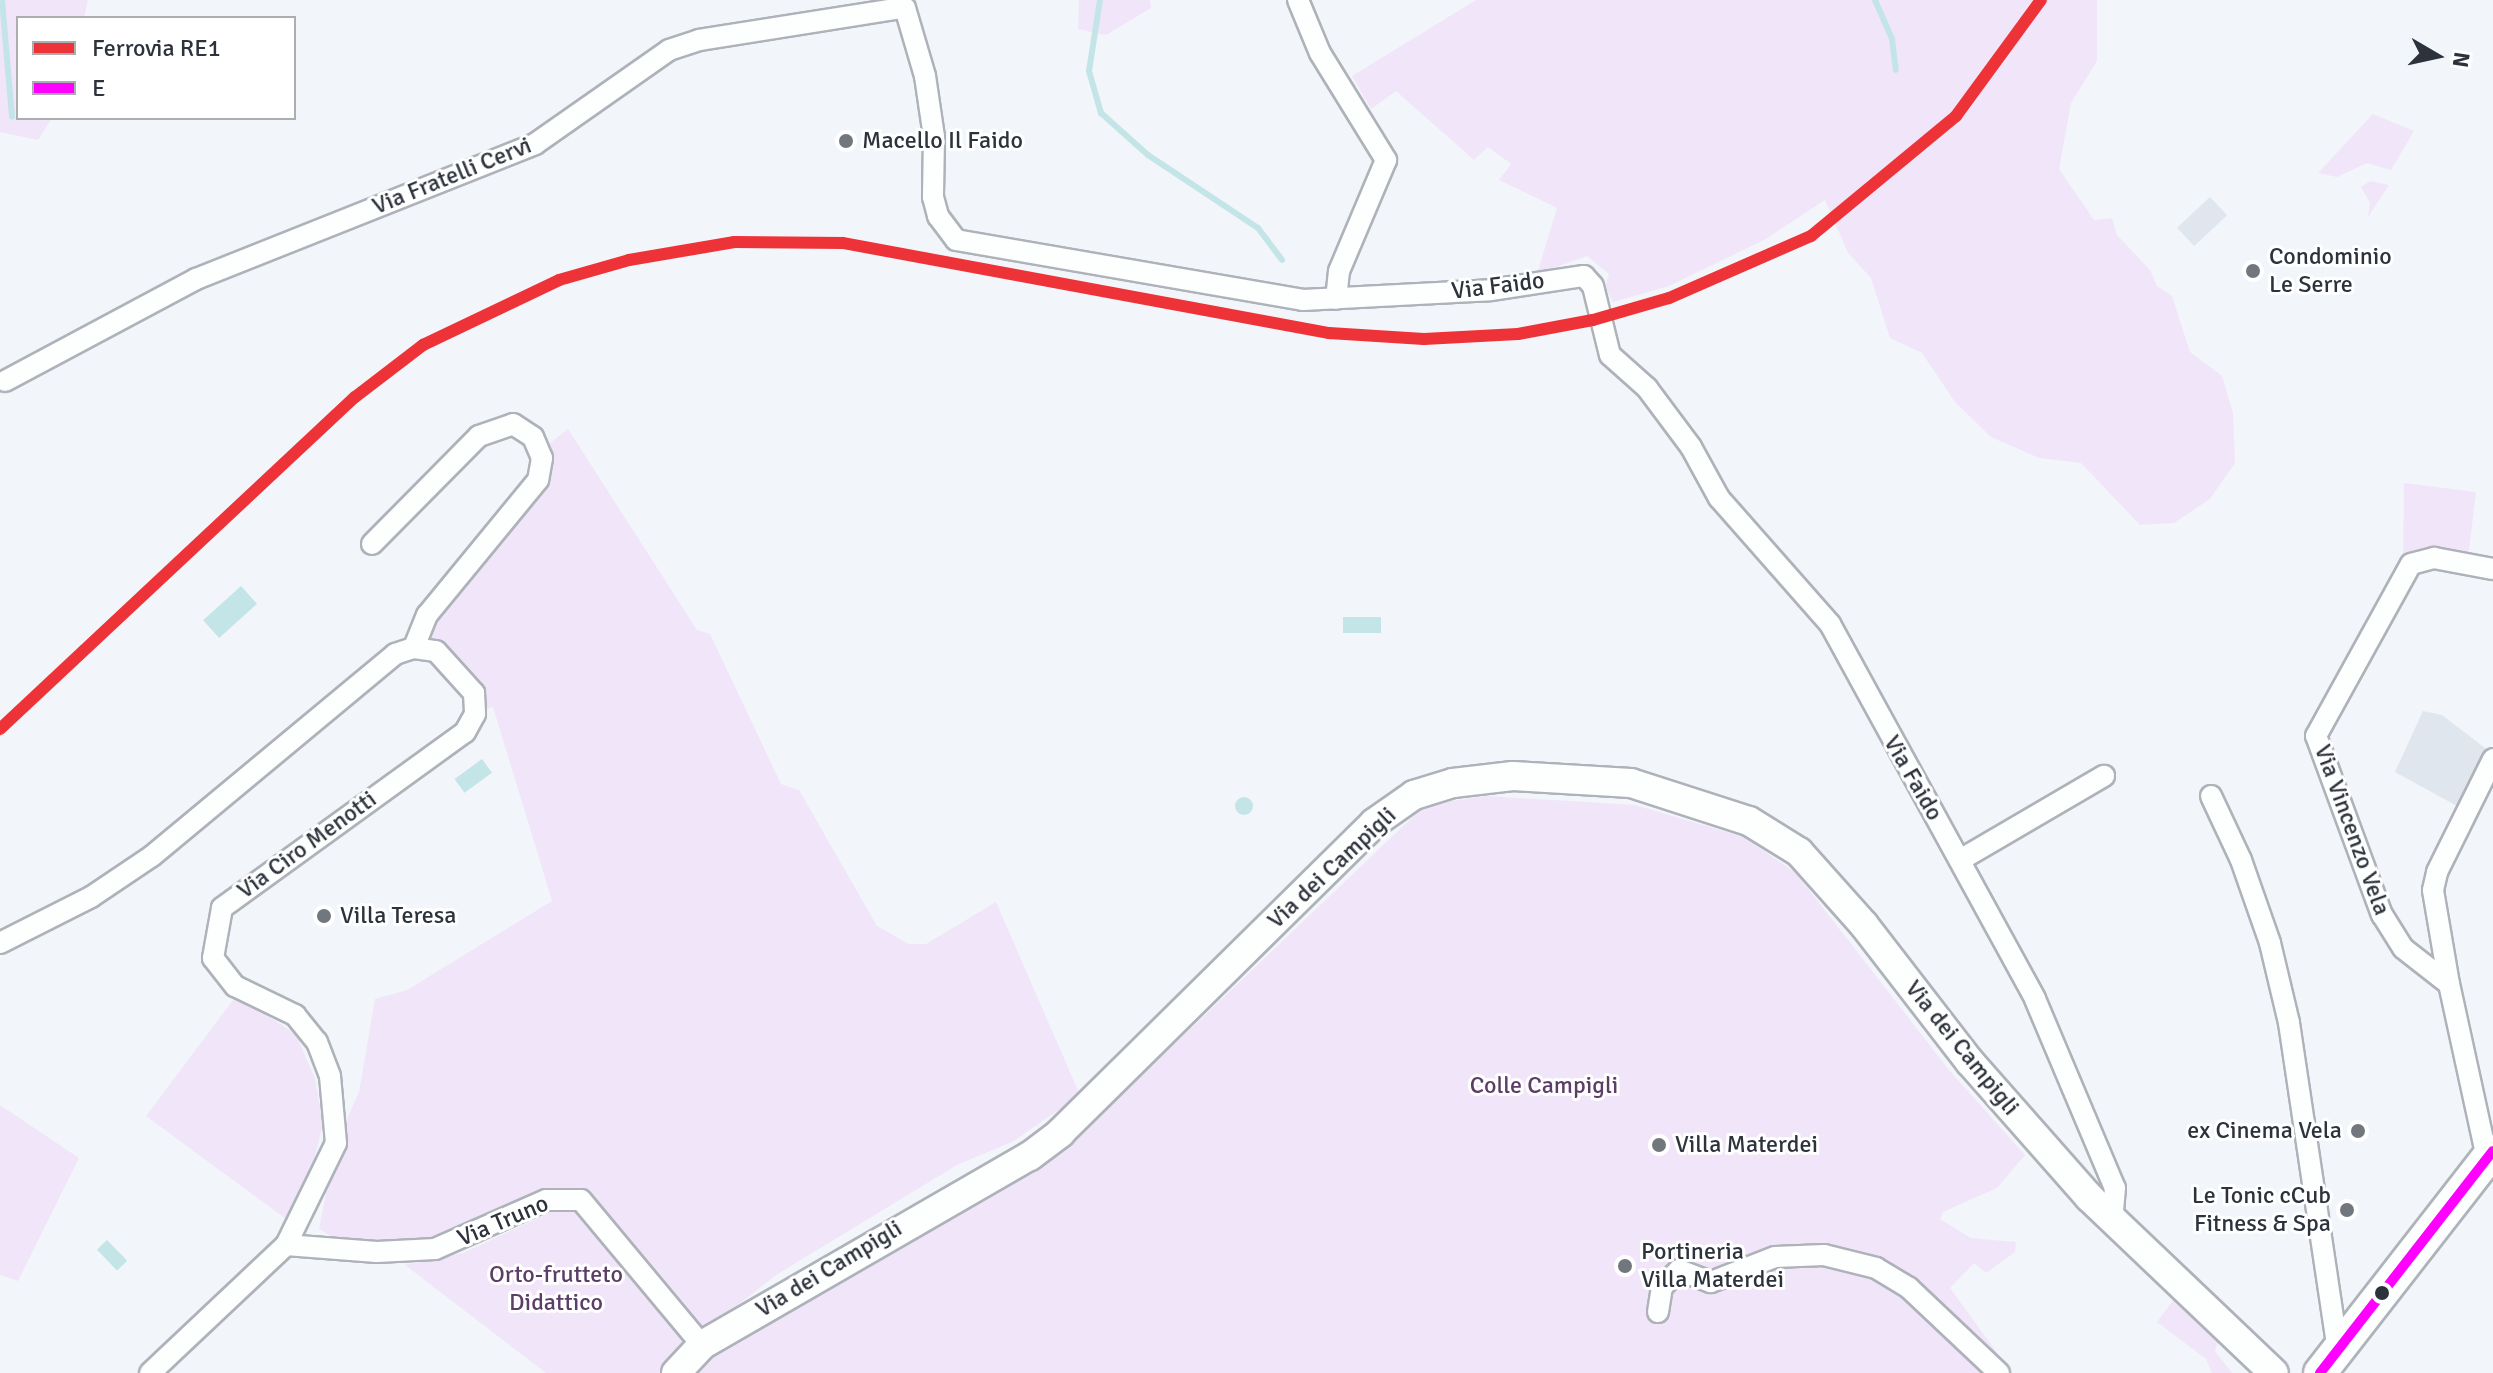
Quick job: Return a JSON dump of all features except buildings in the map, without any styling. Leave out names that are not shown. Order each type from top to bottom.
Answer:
[{"type":"main road","points":[[2329,1361],[2490,1154]]},
{"type":"street","points":[[1298,0],[1320,53],[1386,160],[1339,271],[1336,299]]},
{"type":"street","name":"Via Faido","points":[[905,8],[925,76],[934,137],[933,197],[938,216],[956,240],[1303,300],[1491,290],[1574,275],[1584,276],[1593,286],[1610,355],[1647,388],[1691,447],[1719,498],[1828,622],[2035,999],[2115,1188],[2112,1221]]},
{"type":"street","name":"Via Fratelli Cervi","points":[[2,381],[196,279],[535,144],[669,50],[699,40],[905,8]]},
{"type":"street","points":[[0,943],[91,897],[152,856],[395,654],[414,648],[427,615],[538,480],[542,458],[533,437],[513,424],[479,436],[372,544]]},
{"type":"street","name":"Via Vincenzo Vela","points":[[2449,984],[2403,948],[2382,915],[2316,736],[2411,564],[2434,558],[2493,569]]},
{"type":"street","name":"Via Ciro Menotti","points":[[150,1373],[286,1245],[336,1143],[330,1076],[317,1042],[295,1015],[235,986],[220,971],[213,958],[212,939],[222,908],[243,888],[472,724],[474,693],[448,659],[414,648]]},
{"type":"street","name":"Via Vincenzo Vela","points":[[2490,1154],[2449,984],[2433,890],[2437,872],[2493,759]]},
{"type":"street","name":"Via dei Campigli","points":[[676,1373],[702,1345],[1030,1156],[1060,1133],[1374,823],[1414,795],[1453,783],[1513,776],[1631,783],[1749,821],[1799,852],[1864,925],[1970,1062],[2112,1221],[2274,1373]]},
{"type":"street","points":[[1960,860],[2104,776]]},
{"type":"street","points":[[2211,796],[2265,929],[2289,1023],[2329,1361]]},
{"type":"street","name":"Via Truno","points":[[286,1245],[377,1252],[435,1249],[546,1200],[581,1200],[702,1345]]},
{"type":"street","points":[[1658,1312],[1662,1287],[1679,1270],[1711,1282],[1775,1257],[1824,1255],[1876,1268],[1909,1288],[1999,1373]]},
{"type":"shaded area","points":[[2210,197],[2227,215],[2194,246],[2177,228]]},
{"type":"shaded area","points":[[2423,711],[2442,715],[2489,751],[2457,806],[2395,772]]},
{"type":"green space","points":[[0,0],[88,0],[84,16],[16,16],[16,120],[51,120],[38,140],[0,132]]},
{"type":"green space","points":[[1079,0],[1150,0],[1151,8],[1106,35],[1078,29]]},
{"type":"green space","points":[[1476,0],[2097,0],[2097,61],[2071,103],[2059,169],[2094,220],[2112,218],[2117,235],[2150,270],[2157,286],[2172,296],[2190,352],[2222,376],[2233,413],[2235,463],[2210,499],[2174,523],[2140,525],[2081,463],[2039,458],[1991,437],[1955,402],[1922,353],[1890,338],[1871,278],[1848,253],[1825,200],[1766,239],[1669,286],[1613,302],[1605,287],[1609,274],[1587,256],[1537,274],[1557,208],[1499,180],[1511,164],[1488,147],[1474,160],[1396,91],[1371,109],[1352,76]]},
{"type":"green space","points":[[2373,114],[2414,131],[2391,170],[2367,163],[2337,177],[2318,173]]},
{"type":"green space","points":[[2370,181],[2389,185],[2368,217],[2370,203],[2361,187]]},
{"type":"green space","points":[[568,429],[697,630],[710,634],[781,784],[799,790],[877,926],[909,944],[926,944],[996,902],[1080,1095],[1014,1141],[957,1165],[776,1275],[702,1333],[580,1193],[423,1243],[337,1240],[319,1229],[336,1143],[359,1092],[375,999],[407,990],[552,901],[493,707],[475,714],[448,659],[414,648],[538,480],[544,448]]},
{"type":"green space","points":[[2404,483],[2476,492],[2468,559],[2403,563]]},
{"type":"green space","name":"Colle Campigli","points":[[1486,796],[1635,805],[1744,837],[1796,873],[1949,1070],[2025,1155],[1997,1188],[1943,1212],[1940,1219],[1971,1238],[2016,1242],[2015,1252],[1986,1273],[1974,1263],[1950,1288],[2012,1373],[684,1373],[710,1345],[1042,1163],[1101,1114],[1419,811],[1438,803]]},
{"type":"green space","points":[[236,996],[296,1034],[315,1079],[323,1124],[313,1164],[286,1219],[146,1116]]},
{"type":"green space","points":[[0,1105],[79,1158],[18,1281],[0,1275]]},
{"type":"green space","name":"Orto-frutteto Didattico","points":[[560,1208],[582,1210],[697,1340],[665,1373],[546,1373],[405,1265],[463,1253]]},
{"type":"green space","points":[[2174,1299],[2219,1339],[2215,1351],[2232,1373],[2212,1373],[2206,1359],[2157,1322]]},
{"type":"water","points":[[241,586],[257,604],[219,638],[203,620]]},
{"type":"water","points":[[1343,617],[1381,617],[1381,633],[1343,633]]},
{"type":"water","points":[[482,759],[492,773],[464,793],[454,779]]},
{"type":"water","points":[[1244,797],[1253,806],[1244,815],[1235,806]]},
{"type":"water","points":[[107,1240],[127,1261],[117,1271],[97,1250]]},
{"type":"waterway","points":[[2,0],[12,117]]},
{"type":"waterway","points":[[1100,0],[1089,71],[1101,113],[1148,155],[1258,228],[1282,260]]},
{"type":"waterway","points":[[1875,0],[1892,39],[1896,70]]},
{"type":"rail line","name":"RE1","points":[[0,729],[355,397],[423,345],[559,280],[629,260],[734,242],[843,243],[1329,333],[1424,339],[1518,334],[1593,320],[1669,298],[1811,236],[1956,116],[2041,0]]},
{"type":"transit line","name":"E","points":[[2320,1373],[2493,1151]]},
{"type":"place","name":"Macello Il Faido","points":[[846,141]]},
{"type":"place","name":"Condominio Le Serre","points":[[2253,271]]},
{"type":"place","name":"Villa Teresa","points":[[324,916]]},
{"type":"place","name":"ex Cinema Vela","points":[[2358,1131]]},
{"type":"place","name":"Villa Materdei","points":[[1659,1145]]},
{"type":"place","name":"Le Tonic cCub Fitness & Spa","points":[[2347,1210]]},
{"type":"place","name":"Portineria Villa Materdei","points":[[1625,1266]]}]
